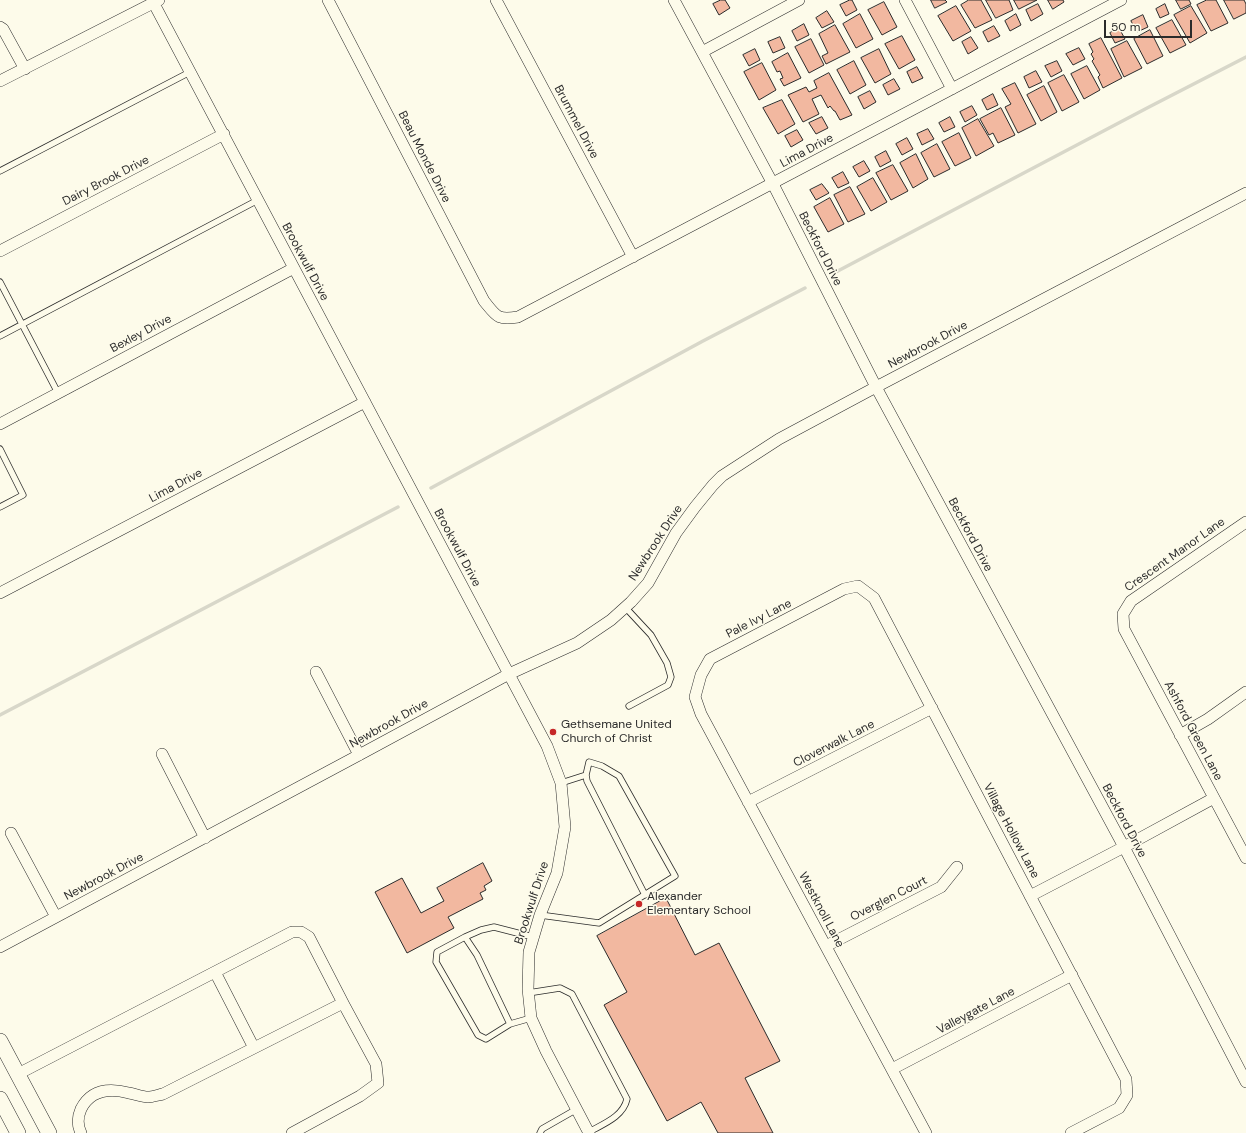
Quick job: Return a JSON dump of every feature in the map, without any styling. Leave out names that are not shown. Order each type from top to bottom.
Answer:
[{"type":"main road","points":[[0,1041],[49,1133]]},
{"type":"main road","points":[[0,1099],[18,1133]]},
{"type":"street","name":"Beau Monde Drive","points":[[328,0],[484,301],[493,313],[504,319]]},
{"type":"street","name":"Brummel Drive","points":[[496,0],[633,257]]},
{"type":"street","name":"Beckford Drive","points":[[674,0],[773,184],[876,388],[1124,847],[1246,1082]]},
{"type":"street","points":[[702,52],[799,0]]},
{"type":"street","points":[[905,0],[952,89]]},
{"type":"street","name":"Lima Drive","points":[[504,319],[518,316],[633,257],[1121,0]]},
{"type":"street","points":[[0,81],[155,1]]},
{"type":"street","name":"Brookwulf Drive","points":[[155,1],[258,200],[547,746],[561,783],[565,827],[557,873],[540,915],[529,952],[528,993],[532,1018],[546,1051],[589,1132]]},
{"type":"street","points":[[0,27],[3,29],[24,69]]},
{"type":"street","name":"Dairy Brook Drive","points":[[0,251],[224,134]]},
{"type":"street","name":"Newbrook Drive","points":[[0,947],[359,756],[509,674],[577,643],[600,629],[625,607],[648,583],[676,533],[700,501],[722,476],[779,439],[1246,193]]},
{"type":"street","name":"Bexley Drive","points":[[0,424],[294,268]]},
{"type":"street","name":"Lima Drive","points":[[0,593],[365,402]]},
{"type":"street","name":"Crescent Manor Lane","points":[[1123,614],[1131,601],[1246,522]]},
{"type":"street","name":"Pale Ivy Lane","points":[[695,697],[701,675],[710,659],[844,590],[858,586]]},
{"type":"street","name":"Village Hollow Lane","points":[[858,586],[874,598],[1126,1079],[1127,1095],[1119,1108],[1071,1133]]},
{"type":"street","name":"Ashford Green Lane","points":[[1123,614],[1124,629],[1246,858]]},
{"type":"street","points":[[316,672],[359,756]]},
{"type":"street","points":[[1180,734],[1208,719],[1246,692]]},
{"type":"street","name":"Westknoll Lane","points":[[695,697],[700,714],[926,1133]]},
{"type":"street","name":"Cloverwalk Lane","points":[[748,802],[932,708]]},
{"type":"street","points":[[162,754],[205,838]]},
{"type":"street","points":[[1030,896],[1214,798]]},
{"type":"street","points":[[11,833],[56,917]]},
{"type":"street","name":"Overglen Court","points":[[826,946],[941,887],[957,867]]},
{"type":"street","points":[[18,1074],[292,932],[301,932],[309,938],[376,1064],[378,1083],[360,1096],[292,1133]]},
{"type":"street","points":[[215,972],[254,1048]]},
{"type":"street","name":"Valleygate Lane","points":[[892,1069],[1072,975]]},
{"type":"street","points":[[81,1133],[77,1122],[81,1110],[88,1099],[99,1092],[108,1090],[125,1092],[147,1098],[163,1094],[343,1003]]},
{"type":"lane","points":[[0,171],[191,72]]},
{"type":"lane","points":[[0,336],[258,200]]},
{"type":"lane","points":[[0,282],[58,393]]},
{"type":"lane","points":[[0,449],[23,495],[0,507]]},
{"type":"lane","points":[[625,607],[651,635],[668,663],[671,677],[668,685],[629,706]]},
{"type":"lane","points":[[540,915],[600,923],[645,895],[675,876],[619,776],[602,766],[589,762],[586,775],[588,781],[645,895]]},
{"type":"lane","points":[[561,783],[586,775]]},
{"type":"lane","points":[[532,1018],[510,1024],[486,1039],[478,1036],[436,962],[437,952],[481,930],[494,927],[533,937]]},
{"type":"lane","points":[[465,937],[477,955],[510,1024]]},
{"type":"lane","points":[[528,993],[560,988],[572,994],[627,1099],[626,1105],[621,1112],[589,1132]]},
{"type":"lane","points":[[540,1133],[542,1129],[577,1110]]},
{"type":"building","points":[[721,0],[725,0],[730,8],[719,15],[713,4]]},
{"type":"building","points":[[852,0],[857,10],[846,16],[840,5]]},
{"type":"building","points":[[931,0],[945,0],[947,2],[935,8]]},
{"type":"building","points":[[969,0],[981,0],[992,20],[975,28],[961,5]]},
{"type":"building","points":[[986,0],[1009,0],[1013,10],[996,18]]},
{"type":"building","points":[[1014,0],[1037,0],[1019,9]]},
{"type":"building","points":[[1048,0],[1063,0],[1064,2],[1053,9]]},
{"type":"building","points":[[1176,0],[1189,0],[1191,4],[1181,9]]},
{"type":"building","points":[[1207,0],[1216,0],[1228,23],[1211,31],[1197,5]]},
{"type":"building","points":[[1224,0],[1244,0],[1246,4],[1246,13],[1234,19]]},
{"type":"building","points":[[884,2],[897,27],[882,35],[868,10]]},
{"type":"building","points":[[1038,4],[1043,14],[1031,21],[1026,10]]},
{"type":"building","points":[[1165,4],[1169,14],[1160,18],[1156,9]]},
{"type":"building","points":[[956,6],[971,31],[953,41],[938,16]]},
{"type":"building","points":[[1191,6],[1207,33],[1190,43],[1174,15]]},
{"type":"building","points":[[827,11],[834,22],[822,28],[816,18]]},
{"type":"building","points":[[860,14],[873,39],[856,48],[843,24]]},
{"type":"building","points":[[1016,14],[1021,25],[1010,31],[1005,21]]},
{"type":"building","points":[[1143,15],[1148,27],[1137,32],[1131,21]]},
{"type":"building","points":[[1172,20],[1186,45],[1170,53],[1156,28]]},
{"type":"building","points":[[804,24],[809,35],[797,41],[792,31]]},
{"type":"building","points":[[835,25],[850,52],[826,64],[822,56],[828,53],[819,34]]},
{"type":"building","points":[[994,26],[1000,36],[988,42],[983,32]]},
{"type":"building","points":[[1119,28],[1125,39],[1115,43],[1110,33]]},
{"type":"building","points":[[1150,30],[1163,56],[1147,64],[1134,39]]},
{"type":"building","points":[[902,36],[915,60],[899,69],[885,44]]},
{"type":"building","points":[[780,37],[785,48],[773,53],[768,42]]},
{"type":"building","points":[[971,37],[978,48],[968,54],[962,42]]},
{"type":"building","points":[[1101,38],[1122,78],[1103,88],[1098,77],[1100,75],[1092,61],[1094,59],[1091,54],[1093,52],[1089,44]]},
{"type":"building","points":[[811,39],[824,65],[809,73],[795,47]]},
{"type":"building","points":[[1127,41],[1142,68],[1124,77],[1111,49]]},
{"type":"building","points":[[1079,48],[1085,59],[1073,65],[1066,54]]},
{"type":"building","points":[[755,49],[760,60],[749,66],[743,55]]},
{"type":"building","points":[[879,49],[891,74],[875,83],[861,58]]},
{"type":"building","points":[[788,53],[801,78],[784,86],[780,79],[783,78],[780,71],[777,72],[772,62]]},
{"type":"building","points":[[854,61],[866,85],[850,94],[837,70]]},
{"type":"building","points":[[1057,61],[1062,71],[1051,77],[1045,66]]},
{"type":"building","points":[[762,63],[776,90],[759,100],[744,72]]},
{"type":"building","points":[[1087,66],[1100,90],[1084,99],[1071,74]]},
{"type":"building","points":[[917,67],[923,78],[912,83],[907,72]]},
{"type":"building","points":[[1036,71],[1042,82],[1029,88],[1024,77]]},
{"type":"building","points":[[829,73],[852,115],[840,120],[830,106],[828,108],[821,95],[812,99],[819,114],[803,122],[788,95],[806,87],[809,92],[817,88],[814,81]]},
{"type":"building","points":[[1064,75],[1079,102],[1062,111],[1048,83]]},
{"type":"building","points":[[894,79],[900,89],[888,95],[883,85]]},
{"type":"building","points":[[1015,83],[1036,124],[1018,133],[1005,107],[1011,104],[1002,89]]},
{"type":"building","points":[[1044,86],[1057,112],[1041,121],[1027,95]]},
{"type":"building","points":[[870,91],[876,102],[864,109],[858,97]]},
{"type":"building","points":[[993,94],[998,105],[987,110],[982,100]]},
{"type":"building","points":[[782,100],[795,124],[778,134],[763,108]]},
{"type":"building","points":[[972,106],[977,115],[965,122],[960,112]]},
{"type":"building","points":[[1001,108],[1015,135],[998,143],[993,133],[989,135],[980,119]]},
{"type":"building","points":[[822,117],[828,128],[816,134],[809,123]]},
{"type":"building","points":[[950,117],[955,127],[944,132],[939,123]]},
{"type":"building","points":[[978,119],[994,146],[976,156],[962,128]]},
{"type":"building","points":[[928,129],[934,139],[922,145],[917,134]]},
{"type":"building","points":[[797,130],[803,140],[791,147],[785,136]]},
{"type":"building","points":[[959,133],[971,158],[955,166],[942,142]]},
{"type":"building","points":[[907,138],[913,149],[902,155],[896,144]]},
{"type":"building","points":[[937,144],[950,169],[934,177],[921,153]]},
{"type":"building","points":[[886,151],[891,161],[880,167],[875,157]]},
{"type":"building","points":[[916,154],[928,179],[913,188],[900,163]]},
{"type":"building","points":[[864,161],[870,171],[859,177],[853,167]]},
{"type":"building","points":[[893,165],[908,191],[891,200],[876,173]]},
{"type":"building","points":[[843,172],[849,183],[838,188],[832,178]]},
{"type":"building","points":[[873,178],[887,202],[871,211],[857,187]]},
{"type":"building","points":[[822,184],[829,193],[816,200],[810,190]]},
{"type":"building","points":[[850,187],[865,214],[848,222],[834,195]]},
{"type":"building","points":[[830,198],[844,224],[828,232],[814,207]]},
{"type":"building","points":[[483,863],[492,881],[484,886],[486,890],[480,893],[483,899],[448,917],[454,928],[407,953],[375,892],[402,878],[421,913],[444,901],[437,888]]},
{"type":"building","points":[[666,898],[695,955],[719,943],[780,1061],[745,1078],[773,1133],[718,1133],[701,1102],[667,1121],[604,1005],[627,992],[597,936]]},
{"type":"waterway","points":[[834,273],[1246,57]]},
{"type":"waterway","points":[[431,488],[703,341],[805,288]]},
{"type":"waterway","points":[[0,715],[398,507]]},
{"type":"place","name":"Gethsemane United Church of Christ","points":[[553,732]]},
{"type":"place","name":"Alexander Elementary School","points":[[639,904]]}]
